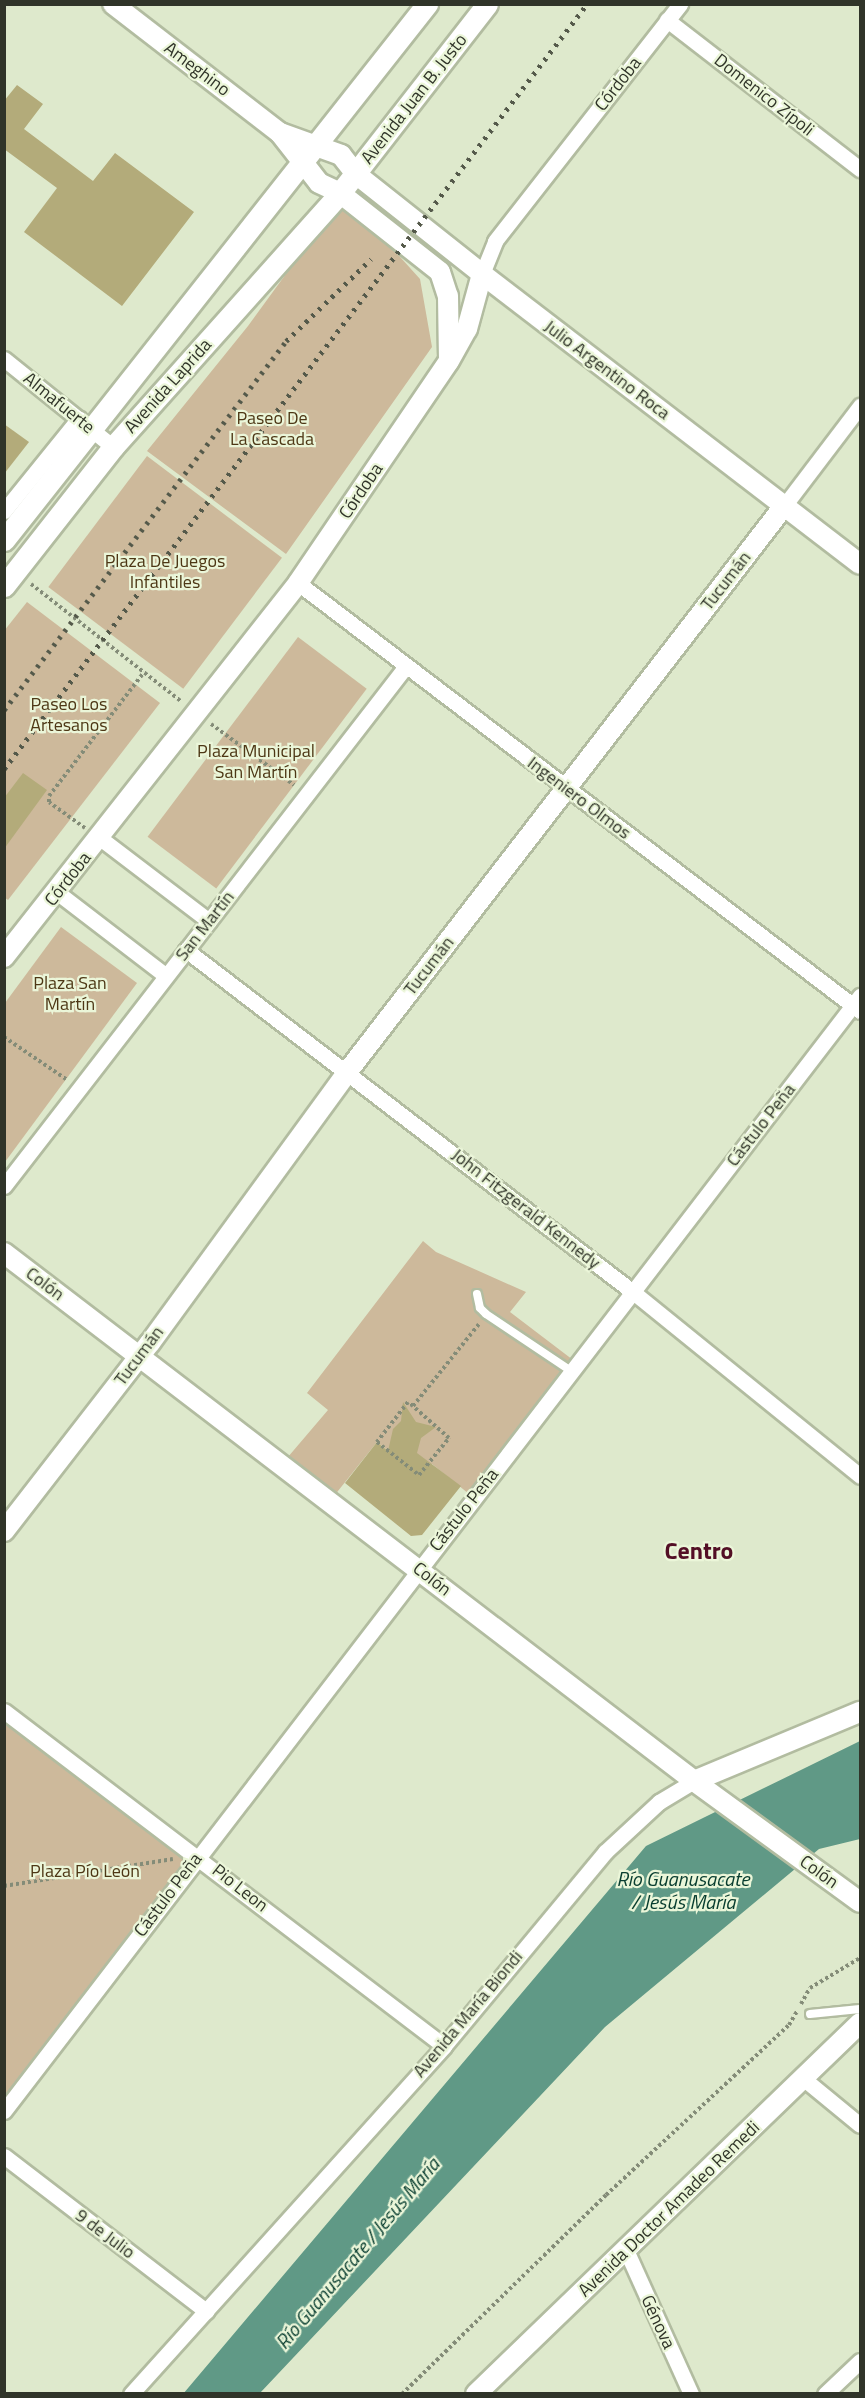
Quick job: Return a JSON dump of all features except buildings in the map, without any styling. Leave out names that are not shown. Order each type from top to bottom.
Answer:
[{"type":"main road","points":[[303,163],[427,4]]},
{"type":"main road","name":"Avenida Juan B. Justo","points":[[340,193],[487,4]]},
{"type":"main road","name":"Avenida Laprida","points":[[4,540],[87,425],[303,163]]},
{"type":"main road","name":"Avenida Laprida","points":[[10,579],[113,447],[340,193]]},
{"type":"street","name":"Ameghino","points":[[113,4],[280,133],[319,183],[340,193],[440,272],[448,296],[449,361]]},
{"type":"street","name":"Córdoba","points":[[4,957],[58,893],[298,583],[449,361],[467,329],[482,274],[495,241],[680,4]]},
{"type":"street","name":"Domenico Zípoli","points":[[667,20],[861,169]]},
{"type":"street","name":"Ameghino","points":[[280,133],[342,155],[356,174]]},
{"type":"street","name":"Julio Argentino Roca","points":[[356,174],[482,274],[861,564]]},
{"type":"street","name":"Almafuerte","points":[[4,359],[113,447]]},
{"type":"street","name":"Tucumán","points":[[4,1531],[141,1355],[348,1071],[861,406]]},
{"type":"street","points":[[4,511],[87,425]]},
{"type":"street","name":"Ingeniero Olmos","points":[[298,583],[566,788],[858,1004]]},
{"type":"street","name":"San Martín","points":[[4,1186],[406,666]]},
{"type":"street","points":[[100,838],[209,921]]},
{"type":"street","points":[[58,893],[166,976]]},
{"type":"street","name":"John Fitzgerald Kennedy","points":[[186,950],[348,1071],[633,1292],[861,1476]]},
{"type":"street","name":"Cástulo Peña","points":[[4,2111],[198,1855],[858,1004]]},
{"type":"street","name":"Colón","points":[[4,1253],[141,1355],[694,1781],[861,1902]]},
{"type":"street","name":"Pio Leon","points":[[4,1711],[198,1855],[444,2046]]},
{"type":"street","name":"Avenida María Biondi","points":[[131,2394],[444,2046],[605,1852],[659,1802],[694,1781],[861,1712]]},
{"type":"street","name":"Avenida Doctor Amadeo Remedi","points":[[476,2394],[861,2023]]},
{"type":"street","points":[[804,2079],[861,2126]]},
{"type":"street","name":"9 de Julio","points":[[4,2156],[206,2311]]},
{"type":"street","name":"Génova","points":[[626,2250],[691,2394]]},
{"type":"street","points":[[825,2394],[861,2361]]},
{"type":"lane","points":[[477,1294],[480,1308],[486,1314],[572,1371]]},
{"type":"lane","points":[[810,2014],[861,2009]]},
{"type":"path","points":[[10,579],[144,672],[307,794]]},
{"type":"path","points":[[100,838],[49,802],[49,796],[144,672]]},
{"type":"path","points":[[4,1038],[80,1088]]},
{"type":"path","points":[[413,1406],[486,1314]]},
{"type":"path","points":[[408,1402],[413,1406],[449,1438],[419,1475],[376,1442],[408,1402]]},
{"type":"path","points":[[4,1886],[198,1855]]},
{"type":"path","points":[[402,2394],[606,2195],[789,2025],[810,1988],[861,1958]]},
{"type":"green space","name":"Paseo De La Cascada","points":[[337,204],[392,248],[420,279],[432,347],[286,554],[147,451],[248,326]]},
{"type":"green space","name":"Plaza De Juegos Infantiles","points":[[147,456],[282,558],[183,689],[48,587]]},
{"type":"green space","name":"Paseo Los Artesanos","points":[[27,602],[160,703],[8,900],[4,897],[4,631]]},
{"type":"green space","name":"Plaza Municipal San Martín","points":[[298,637],[367,689],[216,888],[148,837]]},
{"type":"green space","name":"Plaza San Martín","points":[[61,927],[137,983],[5,1162],[5,1003]]},
{"type":"green space","points":[[423,1241],[436,1252],[526,1292],[510,1312],[577,1363],[474,1498],[432,1464],[421,1477],[377,1442],[330,1501],[282,1464],[328,1410],[307,1393]]},
{"type":"green space","name":"Plaza Pío León","points":[[4,1711],[198,1855],[4,2111]]},
{"type":"water","name":"Río Guanusacate / Jesús María","points":[[860,1741],[860,1839],[819,1849],[605,2027],[260,2393],[183,2394],[646,1846]]},
{"type":"railway","points":[[4,769],[587,4]]},
{"type":"railway","points":[[4,710],[286,341],[371,259]]},
{"type":"district","name":"Centro","points":[[699,1551]]}]
